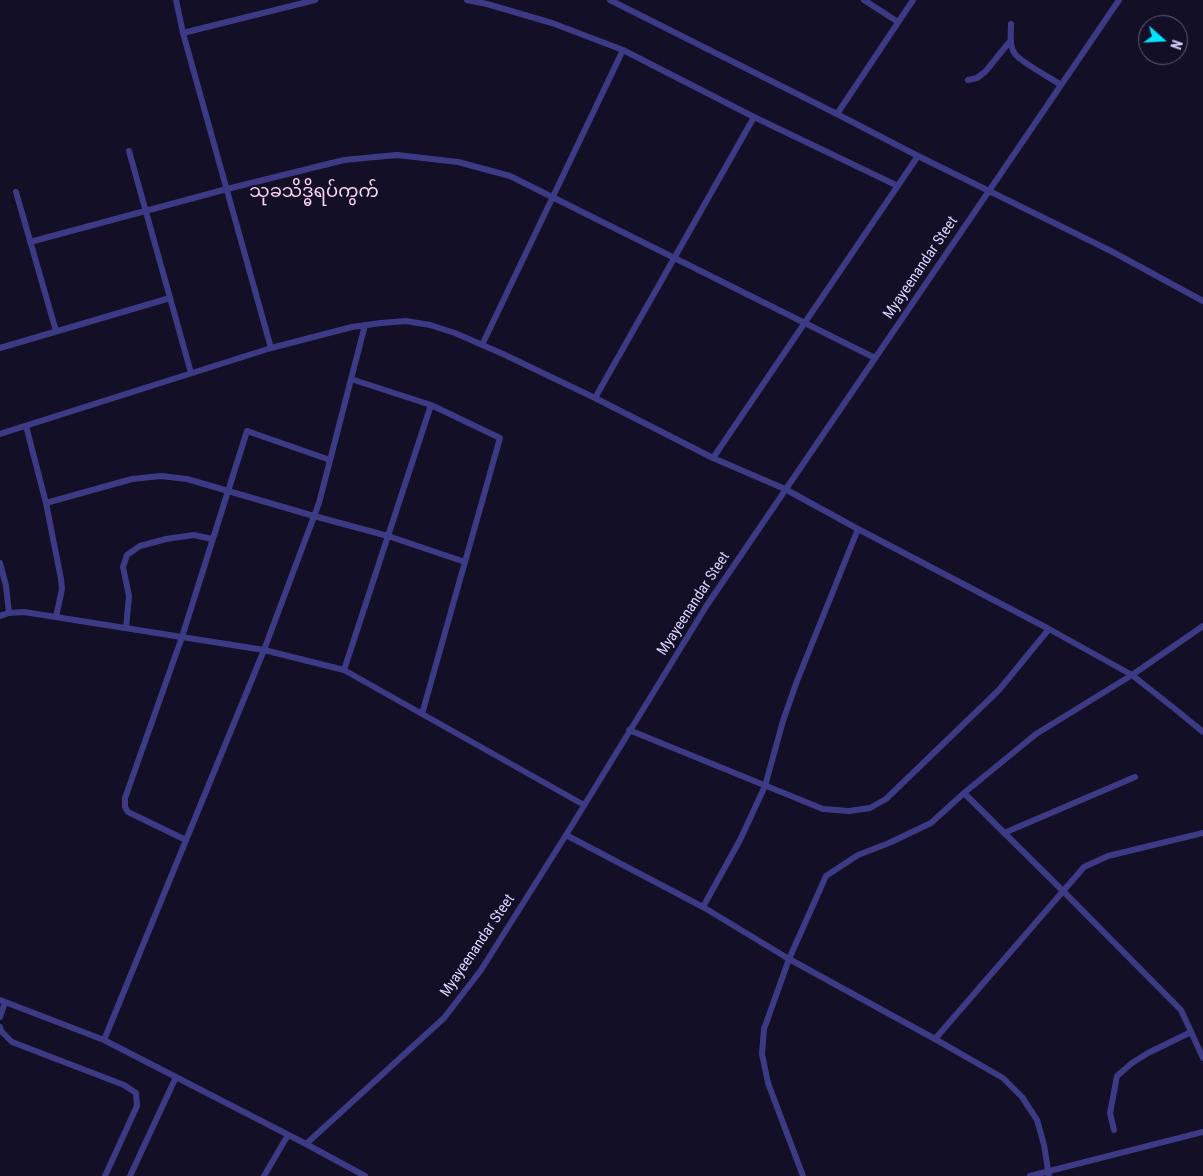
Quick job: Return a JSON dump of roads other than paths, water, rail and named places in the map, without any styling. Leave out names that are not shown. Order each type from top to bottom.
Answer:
[{"type":"street","points":[[176,0],[183,33],[272,348]]},
{"type":"street","points":[[183,33],[315,0]]},
{"type":"street","points":[[467,0],[552,23],[623,50],[754,117],[898,186]]},
{"type":"street","points":[[610,0],[918,156],[1112,251],[1203,301]]},
{"type":"street","points":[[864,0],[898,22]]},
{"type":"street","points":[[837,114],[913,0]]},
{"type":"street","name":"Myayeenandar Steet","points":[[306,1144],[444,1018],[481,970],[707,605],[1119,0]]},
{"type":"street","points":[[1011,24],[1011,40],[1015,54],[1021,60],[1061,85]]},
{"type":"street","points":[[968,80],[977,78],[985,72],[1011,40]]},
{"type":"street","points":[[482,345],[623,50]]},
{"type":"street","points":[[594,398],[754,117]]},
{"type":"street","points":[[129,151],[192,373]]},
{"type":"street","points":[[30,242],[227,189],[344,160],[397,155],[458,162],[510,176],[875,358]]},
{"type":"street","points":[[713,458],[918,156]]},
{"type":"street","points":[[16,192],[56,331]]},
{"type":"street","points":[[0,348],[170,298]]},
{"type":"street","points":[[0,434],[272,348],[380,322],[406,321],[430,325],[455,333],[482,345],[594,398],[713,458],[785,489],[858,530],[1049,629],[1132,675],[1203,732]]},
{"type":"street","points":[[104,1040],[264,650],[314,516],[366,325]]},
{"type":"street","points":[[351,379],[431,405],[500,438],[422,714]]},
{"type":"street","points":[[344,670],[431,405]]},
{"type":"street","points":[[26,426],[46,503],[62,579],[62,589],[56,617]]},
{"type":"street","points":[[186,840],[128,812],[125,807],[125,798],[182,637],[246,431],[330,460]]},
{"type":"street","points":[[46,503],[132,479],[161,476],[228,490],[388,536],[465,562]]},
{"type":"street","points":[[703,907],[740,840],[765,786],[791,697],[858,530]]},
{"type":"street","points":[[126,628],[129,596],[123,567],[127,555],[140,546],[166,539],[194,535],[212,539]]},
{"type":"street","points":[[0,563],[6,586],[9,613]]},
{"type":"street","points":[[0,616],[24,612],[56,617],[264,650],[344,670],[584,805]]},
{"type":"street","points":[[803,1176],[768,1083],[762,1054],[764,1029],[789,959],[826,876],[858,855],[889,844],[931,823],[964,793],[1036,734],[1132,675],[1203,626]]},
{"type":"street","points":[[629,730],[824,810],[849,811],[870,808],[886,799],[999,690],[1049,629]]},
{"type":"street","points":[[1004,833],[1135,778]]},
{"type":"street","points":[[964,793],[1182,1010],[1203,1058]]},
{"type":"street","points":[[935,1039],[1084,867],[1108,856],[1203,833]]},
{"type":"street","points":[[566,835],[703,907],[789,959],[1003,1078],[1022,1097],[1037,1120],[1049,1174]]},
{"type":"street","points":[[0,1017],[2,1001],[104,1040],[365,1176]]},
{"type":"street","points":[[0,1027],[1,1031],[12,1042],[124,1085],[136,1093],[137,1106],[105,1176]]},
{"type":"street","points":[[1114,1130],[1110,1113],[1117,1076],[1132,1063],[1148,1053],[1191,1032]]},
{"type":"street","points":[[130,1176],[176,1077]]},
{"type":"street","points":[[1030,1176],[1049,1174],[1203,1132]]},
{"type":"street","points":[[264,1176],[288,1135]]},
{"type":"district","name":"သုခသိဒ္ဓိရပ်ကွက်","points":[[314,192]]}]
